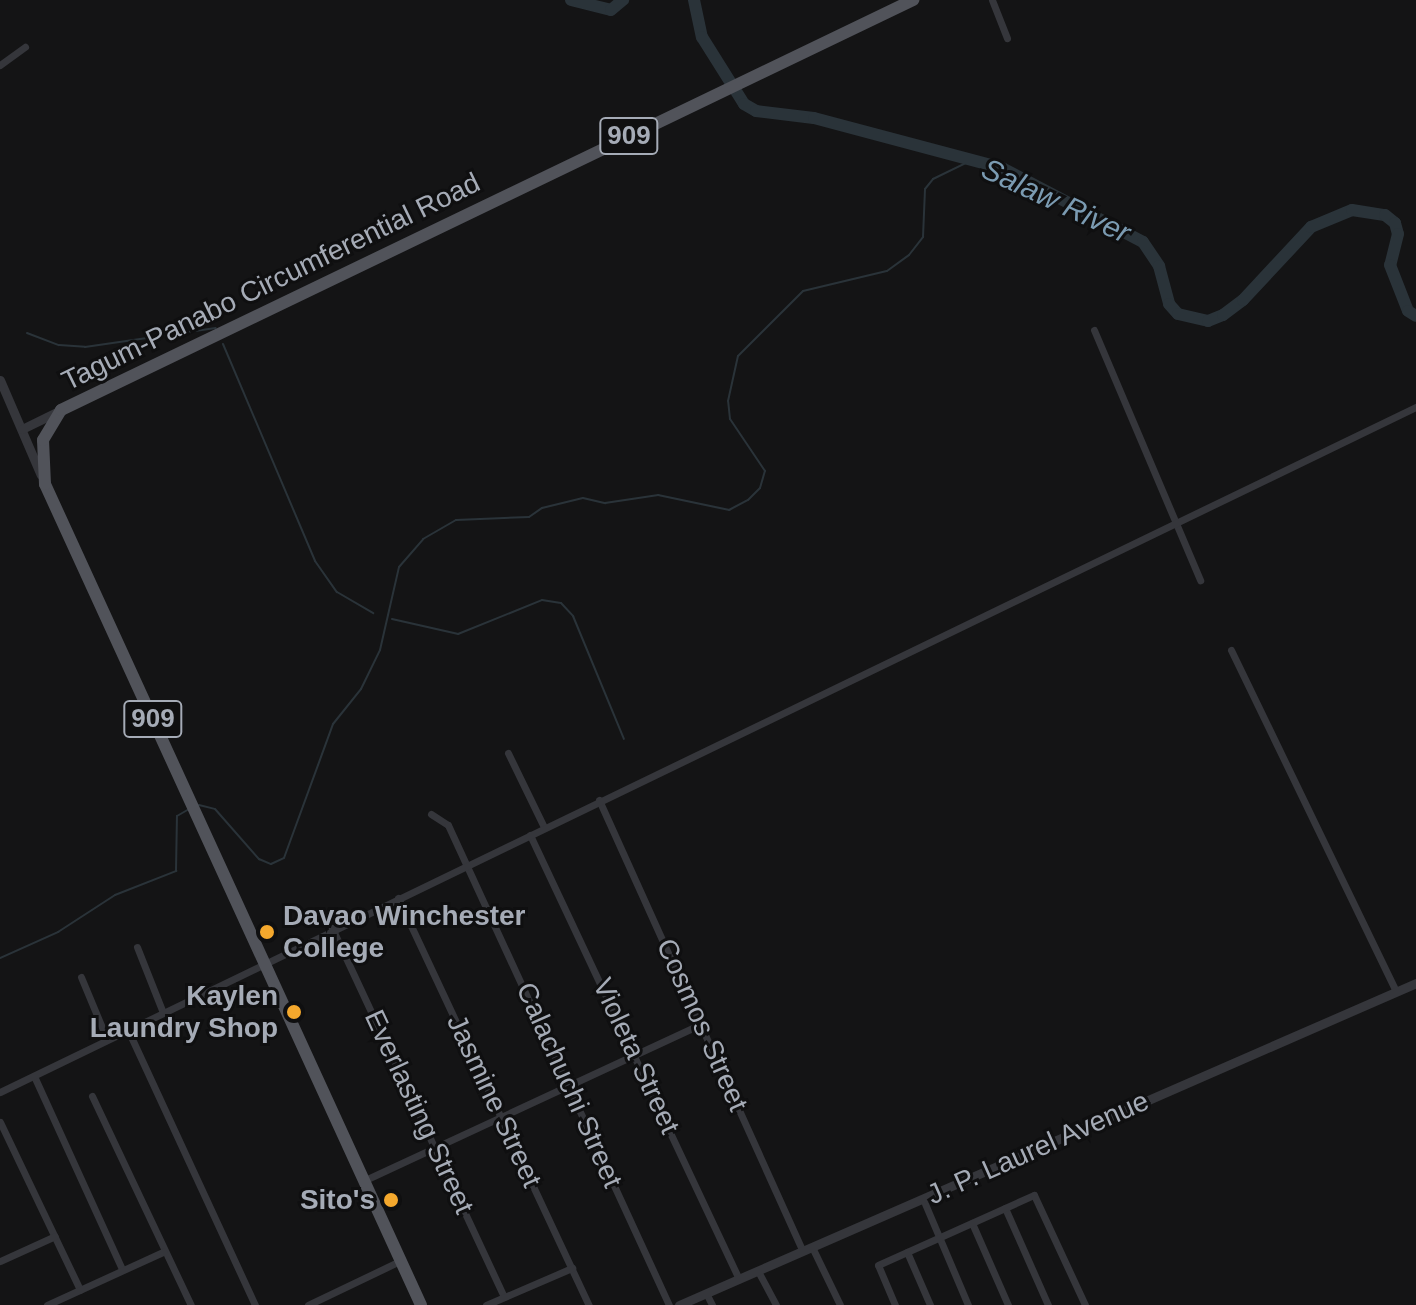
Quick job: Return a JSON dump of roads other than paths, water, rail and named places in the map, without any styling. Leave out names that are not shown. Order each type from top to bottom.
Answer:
[{"type":"main road","name":"Tagum-Panabo Circumferential Road","points":[[41,475],[43,440],[61,410],[913,0]]},
{"type":"main road","name":"909","points":[[41,475],[421,1305]]},
{"type":"street","points":[[992,0],[1007,38]]},
{"type":"street","points":[[0,65],[25,47]]},
{"type":"street","points":[[1094,330],[1200,580]]},
{"type":"street","points":[[0,381],[41,475]]},
{"type":"street","points":[[0,1092],[106,1037],[1416,407]]},
{"type":"street","points":[[22,429],[61,410]]},
{"type":"street","points":[[1231,650],[1396,992]]},
{"type":"street","points":[[508,753],[544,827]]},
{"type":"street","name":"Cosmos Street","points":[[599,800],[808,1249],[840,1305]]},
{"type":"street","name":"Calachuchi Street","points":[[431,814],[448,825],[669,1305]]},
{"type":"street","name":"Violeta Street","points":[[530,835],[739,1279]]},
{"type":"street","name":"Jasmine Street","points":[[398,898],[589,1305]]},
{"type":"street","name":"Everlasting Street","points":[[332,928],[504,1297]]},
{"type":"street","points":[[137,947],[162,1010]]},
{"type":"street","points":[[81,977],[106,1037]]},
{"type":"street","name":"J. P. Laurel Avenue","points":[[679,1305],[1416,983]]},
{"type":"street","points":[[363,1182],[702,1024]]},
{"type":"street","points":[[127,1028],[255,1305]]},
{"type":"street","points":[[34,1076],[122,1269]]},
{"type":"street","points":[[92,1096],[163,1252],[191,1305]]},
{"type":"street","points":[[0,1122],[80,1290]]},
{"type":"street","points":[[895,1305],[878,1265],[1034,1195],[1085,1305]]},
{"type":"street","points":[[923,1199],[968,1305]]},
{"type":"street","points":[[1005,1208],[1048,1305]]},
{"type":"street","points":[[972,1223],[1008,1305]]},
{"type":"street","points":[[0,1261],[55,1236]]},
{"type":"street","points":[[47,1305],[163,1252]]},
{"type":"street","points":[[907,1252],[930,1305]]},
{"type":"street","points":[[308,1305],[400,1261]]},
{"type":"street","points":[[486,1305],[572,1268]]},
{"type":"street","points":[[758,1271],[776,1305]]},
{"type":"street","points":[[706,1293],[712,1305]]},
{"type":"waterway","name":"Salaw River","points":[[571,0],[611,10],[623,0]]},
{"type":"waterway","name":"Salaw River","points":[[694,0],[702,37],[744,104],[756,111],[814,118],[1002,168],[1143,242],[1159,266],[1169,304],[1178,314],[1208,321],[1223,315],[1243,300],[1311,227],[1352,210],[1385,215],[1395,223],[1398,234],[1390,265],[1408,311],[1416,316]]},
{"type":"waterway","points":[[199,805],[215,809],[259,859],[271,864],[284,858],[333,724],[361,689],[380,650],[399,567],[423,539],[456,520],[529,517],[542,508],[583,498],[605,503],[658,495],[729,510],[748,500],[760,488],[765,471],[730,419],[728,401],[738,356],[803,291],[887,271],[909,255],[923,237],[925,189],[933,179],[974,159]]},
{"type":"waterway","points":[[27,333],[59,345],[85,347],[216,328]]},
{"type":"waterway","points":[[223,344],[315,561],[337,592],[373,613]]},
{"type":"waterway","points":[[392,619],[458,634],[542,600],[561,603],[573,616],[624,739]]},
{"type":"waterway","points":[[0,958],[58,932],[115,895],[176,871],[177,816],[189,809]]},
{"type":"place","name":"Davao Winchester College","points":[[267,932]]},
{"type":"place","name":"Kaylen Laundry Shop","points":[[294,1012]]},
{"type":"place","name":"Sito's","points":[[391,1200]]}]
